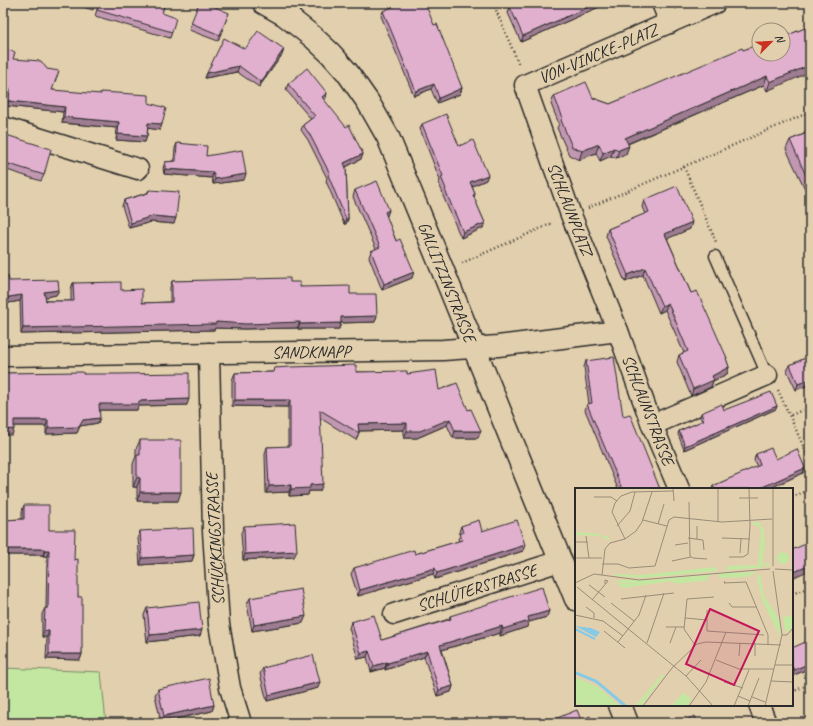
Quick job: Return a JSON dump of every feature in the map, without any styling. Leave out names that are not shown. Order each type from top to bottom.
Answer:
[{"type":"street","name":"GALLITZINSTRASSE","points":[[264,3],[288,9],[331,54],[347,72],[368,102],[388,137],[575,597]]},
{"type":"street","points":[[662,3],[670,23]]},
{"type":"street","name":"VON-VINCKE-PLATZ","points":[[525,85],[715,3]]},
{"type":"street","name":"SCHLAUNPLATZ","points":[[525,85],[571,215],[618,331]]},
{"type":"street","points":[[3,127],[138,169]]},
{"type":"street","name":"SANDKNAPP","points":[[3,356],[443,350],[474,348],[618,331]]},
{"type":"street","name":"SCHLAUNSTRASSE","points":[[618,331],[652,425],[679,488]]},
{"type":"street","name":"SCHÜCKINGSTRASSE","points":[[209,353],[213,531],[220,624],[230,688],[241,723]]},
{"type":"street","points":[[652,425],[767,375]]},
{"type":"street","name":"SCHLÜTERSTRASSE","points":[[394,614],[560,561]]},
{"type":"street","points":[[620,706],[627,723]]},
{"type":"street","points":[[759,706],[766,723]]},
{"type":"lane","points":[[716,256],[767,375]]},
{"type":"path","points":[[493,3],[518,61],[525,85]]},
{"type":"path","points":[[808,3],[810,7]]},
{"type":"path","points":[[443,271],[810,112]]},
{"type":"path","points":[[684,167],[716,242],[716,256]]},
{"type":"path","points":[[767,375],[780,392],[810,461]]},
{"type":"path","points":[[791,415],[810,407]]},
{"type":"path","points":[[793,497],[810,490]]},
{"type":"path","points":[[793,594],[810,587]]},
{"type":"path","points":[[793,692],[810,684]]},
{"type":"green space","points":[[3,668],[101,672],[106,723],[8,723],[3,693]]},
{"type":"building","points":[[100,3],[165,3],[162,13],[176,18],[172,32],[97,10]]},
{"type":"building","points":[[199,3],[206,3],[229,13],[220,35],[191,23]]},
{"type":"building","points":[[401,3],[425,3],[434,25],[437,24],[462,88],[439,98],[434,84],[416,91],[383,11]]},
{"type":"building","points":[[523,3],[597,3],[523,36],[510,7]]},
{"type":"building","points":[[810,26],[810,65],[770,82],[767,76],[625,138],[629,146],[619,150],[614,148],[603,153],[599,144],[582,151],[572,147],[561,120],[563,118],[554,96],[586,82],[593,98],[610,104],[742,48],[743,50],[751,47],[751,62],[791,62],[791,34]]},
{"type":"building","points":[[258,31],[284,49],[261,82],[239,66],[207,73],[224,38],[245,49]]},
{"type":"building","points":[[3,49],[15,52],[13,59],[41,61],[47,69],[59,71],[52,90],[101,94],[101,92],[149,95],[149,103],[166,108],[162,124],[148,123],[147,136],[118,134],[119,122],[64,117],[65,107],[9,101],[10,89],[3,89]]},
{"type":"building","points":[[307,68],[327,93],[322,97],[346,127],[349,125],[363,154],[344,163],[346,168],[348,219],[346,219],[328,175],[330,174],[310,135],[303,125],[315,116],[288,84]]},
{"type":"building","points":[[446,114],[459,146],[473,140],[488,175],[470,182],[475,194],[473,195],[485,223],[463,232],[445,190],[446,189],[441,177],[443,176],[422,124]]},
{"type":"building","points":[[810,128],[809,182],[790,140],[807,133],[806,129]]},
{"type":"building","points":[[3,134],[51,149],[44,175],[9,164],[6,175],[3,174]]},
{"type":"building","points":[[177,143],[207,146],[206,156],[242,150],[246,174],[215,179],[213,172],[165,169],[165,162],[176,161]]},
{"type":"building","points":[[377,181],[389,210],[385,212],[396,241],[400,239],[414,272],[384,284],[371,251],[380,247],[355,190]]},
{"type":"building","points":[[677,186],[692,222],[665,234],[691,293],[697,291],[727,358],[729,367],[712,376],[714,380],[693,389],[679,355],[688,351],[668,303],[662,306],[645,268],[628,275],[608,229],[649,212],[644,200]]},
{"type":"building","points":[[149,190],[179,192],[176,218],[153,216],[131,223],[124,200],[148,193]]},
{"type":"building","points":[[8,276],[9,281],[58,280],[59,290],[44,292],[46,301],[74,301],[73,283],[121,282],[121,290],[142,289],[142,303],[172,302],[172,281],[290,278],[290,282],[300,282],[300,287],[350,286],[350,294],[376,294],[377,316],[341,317],[341,323],[300,324],[300,322],[246,324],[216,322],[216,324],[23,328],[22,295],[3,298],[3,277]]},
{"type":"building","points":[[810,356],[810,384],[808,380],[798,384],[790,365]]},
{"type":"building","points":[[614,357],[623,416],[630,414],[660,488],[622,488],[587,404],[592,403],[586,361]]},
{"type":"building","points":[[356,365],[356,372],[407,371],[407,374],[436,370],[439,390],[457,383],[468,410],[471,409],[481,431],[455,431],[450,419],[420,431],[407,431],[407,423],[358,424],[359,433],[320,410],[323,484],[310,485],[310,488],[291,489],[291,485],[269,486],[267,447],[290,446],[290,400],[235,400],[235,373],[274,372],[274,368]]},
{"type":"building","points":[[83,372],[83,374],[189,373],[189,399],[139,401],[139,404],[99,404],[100,418],[83,420],[79,427],[48,428],[48,420],[14,420],[14,429],[3,430],[3,373]]},
{"type":"building","points":[[771,392],[777,406],[685,446],[679,431],[704,420],[701,413],[722,404],[724,410]]},
{"type":"building","points":[[140,440],[181,440],[181,492],[140,492],[140,478],[137,477],[137,455],[140,455]]},
{"type":"building","points":[[771,448],[776,459],[797,449],[805,468],[760,488],[714,488],[713,486],[760,465],[756,454]]},
{"type":"building","points":[[24,505],[49,505],[49,530],[75,530],[74,560],[78,559],[78,597],[82,597],[82,654],[49,654],[49,631],[44,631],[45,608],[48,608],[49,550],[3,549],[3,520],[24,519]]},
{"type":"building","points":[[479,520],[482,531],[517,520],[525,545],[437,573],[435,568],[360,590],[354,568],[414,550],[415,554],[462,540],[460,533],[463,533],[461,526]]},
{"type":"building","points":[[295,523],[297,551],[245,554],[244,526]]},
{"type":"building","points":[[193,528],[194,555],[142,558],[140,531]]},
{"type":"building","points":[[810,542],[810,565],[793,573],[793,550]]},
{"type":"building","points":[[542,587],[549,611],[528,617],[529,621],[503,629],[502,626],[440,645],[453,686],[439,690],[427,651],[374,666],[369,651],[361,653],[351,622],[374,615],[382,640],[451,619],[450,616]]},
{"type":"building","points":[[301,589],[306,616],[254,625],[250,598]]},
{"type":"building","points":[[199,602],[202,630],[150,635],[147,608]]},
{"type":"building","points":[[810,640],[810,663],[794,670],[793,648]]},
{"type":"building","points":[[313,655],[320,682],[269,695],[263,668]]},
{"type":"building","points":[[209,678],[214,705],[164,716],[158,689]]},
{"type":"building","points":[[577,710],[581,720],[590,716],[592,723],[540,723],[549,719],[550,721]]},
{"type":"building","points":[[695,716],[698,723],[679,723]]}]
